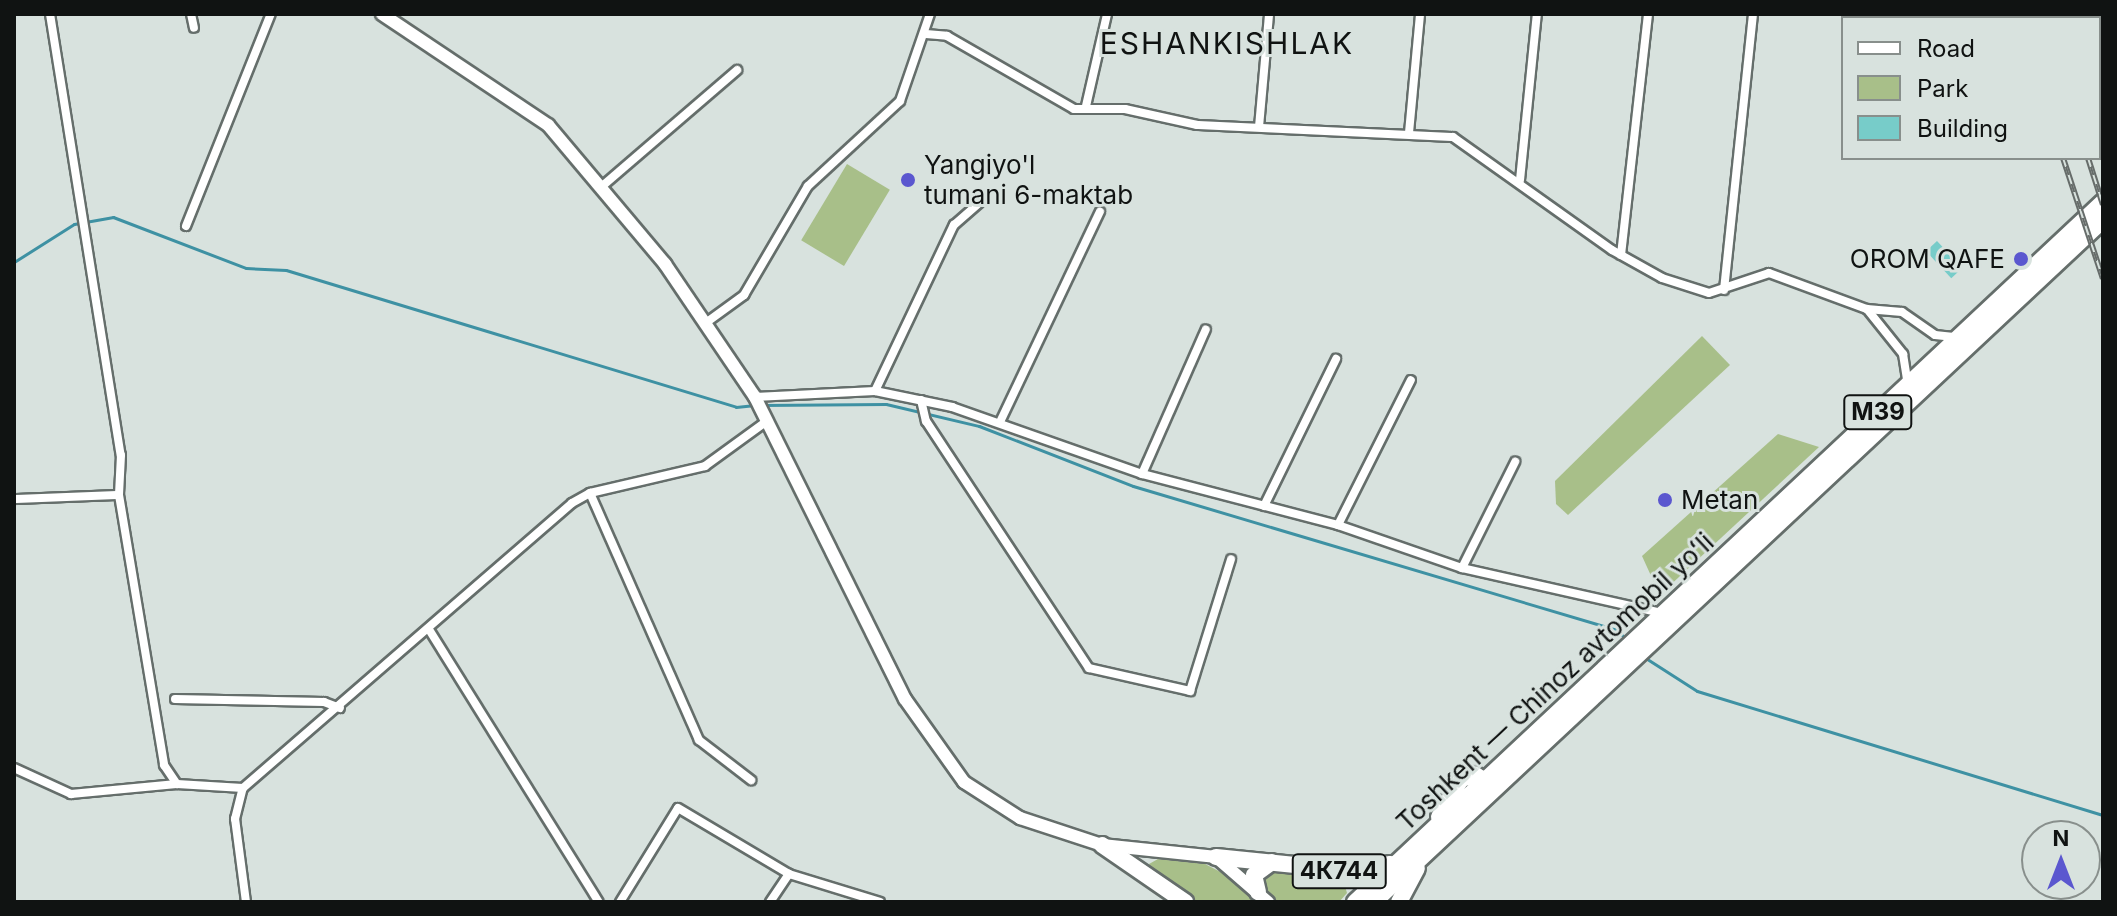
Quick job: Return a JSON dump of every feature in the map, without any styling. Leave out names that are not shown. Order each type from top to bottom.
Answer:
[{"type":"highway","name":"Toshkent — Chinoz avtomobil yoʻli","points":[[1374,902],[1426,853],[1489,786],[1908,384],[2103,202]]},
{"type":"highway","name":"Toshkent — Chinoz avtomobil yoʻli","points":[[1659,623],[2103,220]]},
{"type":"highway","name":"Toshkent — Chinoz avtomobil yoʻli","points":[[1355,902],[1433,829],[1461,779],[1489,786]]},
{"type":"highway","points":[[1102,845],[1185,902]]},
{"type":"highway","points":[[1405,900],[1426,853]]},
{"type":"highway","name":"4К744","points":[[1216,857],[1372,871],[1402,858]]},
{"type":"highway","points":[[1263,897],[1254,875],[1274,861]]},
{"type":"main road","points":[[382,14],[548,125],[707,322],[755,397],[905,699],[940,754],[1000,808],[1102,845],[1216,857],[1263,897]]},
{"type":"street","points":[[50,14],[121,455],[119,495],[164,765],[177,784]]},
{"type":"street","points":[[191,14],[194,28]]},
{"type":"street","points":[[186,226],[271,14]]},
{"type":"street","points":[[707,322],[744,295],[808,186],[900,101],[926,34],[930,14]]},
{"type":"street","points":[[1086,106],[1107,14]]},
{"type":"street","points":[[1259,127],[1269,14]]},
{"type":"street","points":[[1409,133],[1420,14]]},
{"type":"street","points":[[1520,180],[1537,14]]},
{"type":"street","points":[[1621,255],[1648,14]]},
{"type":"street","points":[[1724,290],[1753,14]]},
{"type":"street","points":[[926,34],[947,36],[1061,103],[1197,125],[1370,137],[1409,133],[1453,137],[1520,180],[1621,255],[1662,278],[1709,293],[1724,290],[1762,272],[1867,309],[1902,312],[1935,335],[1959,337]]},
{"type":"street","points":[[600,188],[737,70]]},
{"type":"street","points":[[875,391],[954,225],[979,203]]},
{"type":"street","points":[[1000,422],[1100,211]]},
{"type":"street","points":[[1867,309],[1903,354],[1908,384]]},
{"type":"street","points":[[1142,474],[1206,329]]},
{"type":"street","points":[[1264,506],[1336,359]]},
{"type":"street","points":[[1338,525],[1411,380]]},
{"type":"street","points":[[755,397],[875,391],[921,400],[1000,422],[1142,474],[1338,525],[1462,568],[1659,623]]},
{"type":"street","points":[[921,400],[926,421],[1089,668],[1190,691],[1231,559]]},
{"type":"street","points":[[246,902],[235,819],[243,788],[590,493],[705,466],[765,416]]},
{"type":"street","points":[[1462,568],[1515,462]]},
{"type":"street","points":[[590,493],[699,740],[751,780]]},
{"type":"street","points":[[14,499],[119,495]]},
{"type":"street","points":[[430,631],[599,902]]},
{"type":"street","points":[[175,699],[324,702],[340,708]]},
{"type":"street","points":[[14,768],[71,794],[177,784],[243,788]]},
{"type":"street","points":[[620,902],[678,808],[789,874],[880,902]]},
{"type":"street","points":[[770,902],[789,874]]},
{"type":"green space","points":[[847,164],[890,190],[844,266],[801,240]]},
{"type":"green space","points":[[1702,336],[1730,365],[1568,515],[1556,504],[1555,481]]},
{"type":"green space","points":[[1778,434],[1819,447],[1665,590],[1657,589],[1642,556]]},
{"type":"green space","points":[[1158,859],[1205,864],[1238,881],[1258,902],[1197,902],[1151,870],[1149,864]]},
{"type":"green space","points":[[1265,870],[1342,876],[1347,893],[1339,902],[1277,902],[1263,888]]},
{"type":"building","points":[[1937,241],[1962,268],[1951,278],[1926,251]]},
{"type":"waterway","points":[[14,262],[74,224],[113,217],[246,268],[286,270],[736,407],[755,405]]},
{"type":"waterway","points":[[762,405],[886,404],[979,426],[1133,486],[1617,630],[1627,640]]},
{"type":"waterway","points":[[1644,657],[1697,691],[2103,815]]},
{"type":"railway","points":[[2064,160],[2103,279]]},
{"type":"railway","points":[[2089,160],[2103,205]]},
{"type":"place","name":"Yangiyo'l tumani 6-maktab","points":[[908,180]]},
{"type":"place","name":"OROM QAFE","points":[[2021,259]]},
{"type":"place","name":"Metan","points":[[1665,500]]},
{"type":"district","name":"ESHANKISHLAK","points":[[1227,43]]}]
